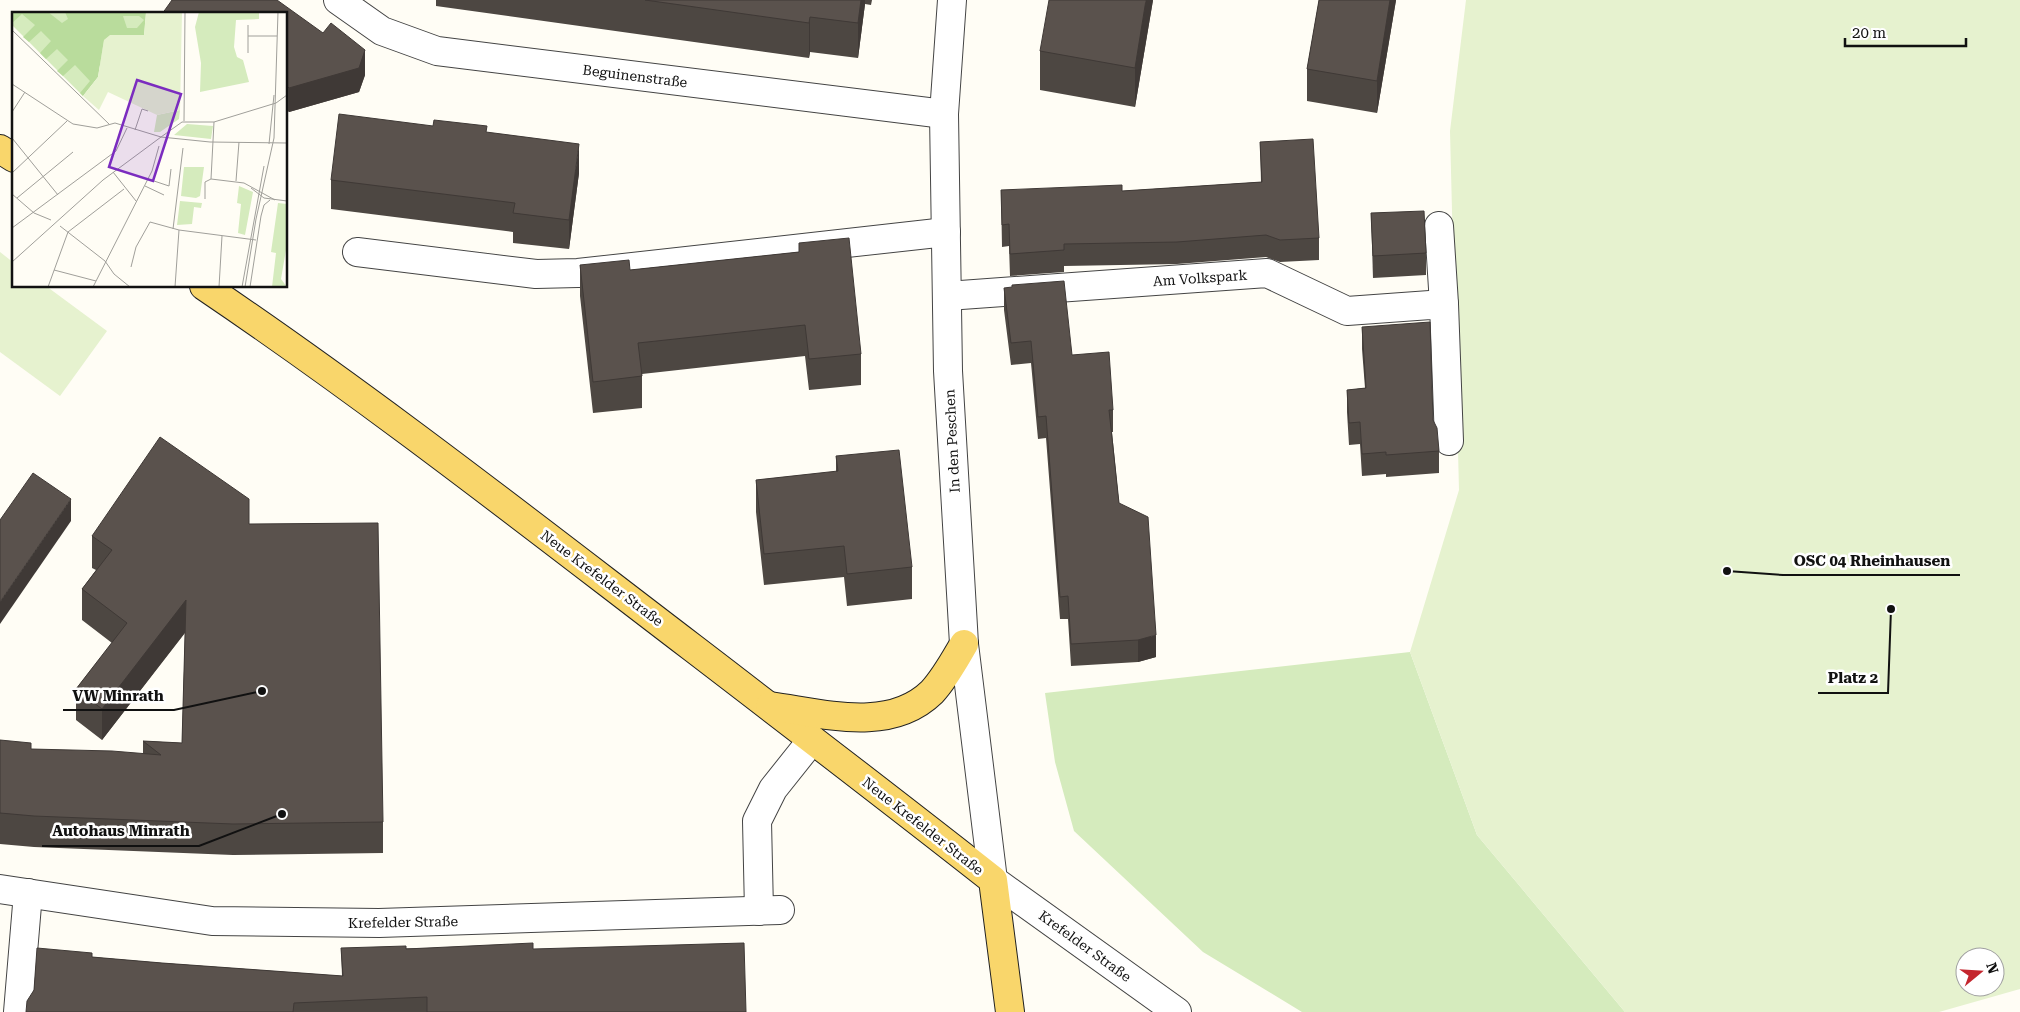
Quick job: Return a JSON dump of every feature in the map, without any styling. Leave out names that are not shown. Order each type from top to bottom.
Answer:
[{"type":"main road","points":[[0,149],[12,157]]},
{"type":"main road","name":"Neue Krefelder Straße","points":[[207,288],[298,350],[467,475],[770,706],[993,880]]},
{"type":"main road","points":[[770,706],[866,718],[893,715],[912,708],[932,692],[948,672],[964,644]]},
{"type":"main road","points":[[993,880],[1010,1012]]},
{"type":"street","name":"Beguinenstraße","points":[[338,0],[382,31],[437,51],[944,114]]},
{"type":"street","name":"In den Peschen","points":[[952,0],[944,114],[948,371],[964,644],[993,880]]},
{"type":"street","points":[[1439,226],[1449,441]]},
{"type":"street","points":[[357,252],[536,274],[553,274],[588,272],[946,232]]},
{"type":"street","name":"Am Volkspark","points":[[947,296],[1267,273],[1347,311],[1444,304]]},
{"type":"street","name":"Krefelder Straße","points":[[0,889],[212,921],[379,923],[770,911],[757,821],[773,790],[812,740]]},
{"type":"street","name":"Krefelder Straße","points":[[993,880],[1177,1012]]},
{"type":"street","points":[[18,1012],[28,893]]},
{"type":"green space","points":[[1466,0],[2020,0],[2020,989],[2005,993],[2005,947],[1955,947],[1955,997],[1992,997],[1939,1012],[1625,1012],[1477,835],[1410,652],[1459,490],[1450,131]]},
{"type":"green space","points":[[0,252],[12,261],[12,288],[49,288],[107,331],[60,396],[0,352]]},
{"type":"green space","points":[[1410,652],[1477,835],[1625,1012],[1302,1012],[1203,952],[1074,831],[1055,762],[1045,693]]},
{"type":"building","points":[[172,0],[277,0],[323,33],[331,23],[365,50],[359,68],[289,88],[288,12],[163,12]]},
{"type":"building","points":[[645,0],[861,0],[858,23],[810,17],[809,23]]},
{"type":"building","points":[[1049,0],[1146,0],[1135,68],[1040,51]]},
{"type":"building","points":[[1319,0],[1390,0],[1377,81],[1307,69]]},
{"type":"building","points":[[339,114],[433,126],[434,120],[487,126],[486,132],[579,144],[569,220],[513,213],[515,203],[331,180]]},
{"type":"building","points":[[1313,139],[1319,238],[1280,240],[1266,235],[1177,242],[1064,244],[1064,250],[1010,254],[1009,224],[1002,225],[1001,190],[1122,185],[1122,191],[1262,182],[1260,142]]},
{"type":"building","points":[[1424,211],[1426,253],[1373,256],[1371,213]]},
{"type":"building","points":[[849,238],[861,354],[809,359],[805,325],[638,343],[642,376],[593,382],[580,265],[629,260],[630,270],[799,252],[799,243]]},
{"type":"building","points":[[1064,281],[1072,355],[1109,352],[1113,410],[1109,410],[1119,503],[1148,517],[1156,635],[1138,640],[1071,644],[1068,596],[1060,597],[1046,416],[1038,417],[1031,341],[1011,343],[1004,288],[1012,287],[1012,285]]},
{"type":"building","points":[[1430,322],[1433,420],[1437,428],[1439,451],[1386,455],[1386,452],[1362,454],[1360,422],[1349,423],[1347,390],[1366,388],[1362,327]]},
{"type":"building","points":[[160,437],[249,499],[249,524],[378,523],[383,822],[233,824],[0,813],[0,740],[31,743],[31,749],[112,751],[161,755],[143,741],[182,743],[186,600],[102,709],[76,689],[127,623],[82,589],[112,550],[92,536]]},
{"type":"building","points":[[899,450],[912,567],[847,574],[844,546],[764,554],[756,480],[838,471],[836,456]]},
{"type":"building","points":[[33,473],[71,499],[0,602],[0,520]]},
{"type":"building","points":[[533,943],[533,949],[744,943],[746,1012],[427,1012],[427,997],[294,1003],[293,1012],[26,1012],[27,1001],[34,990],[37,948],[92,953],[92,957],[343,976],[341,948],[406,946],[406,949]]},
{"type":"place","name":"OSC 04 Rheinhausen","points":[[1727,571]]},
{"type":"place","name":"Platz 2","points":[[1891,609]]},
{"type":"place","name":"VW Minrath","points":[[262,691]]},
{"type":"place","name":"Autohaus Minrath","points":[[282,814]]}]
